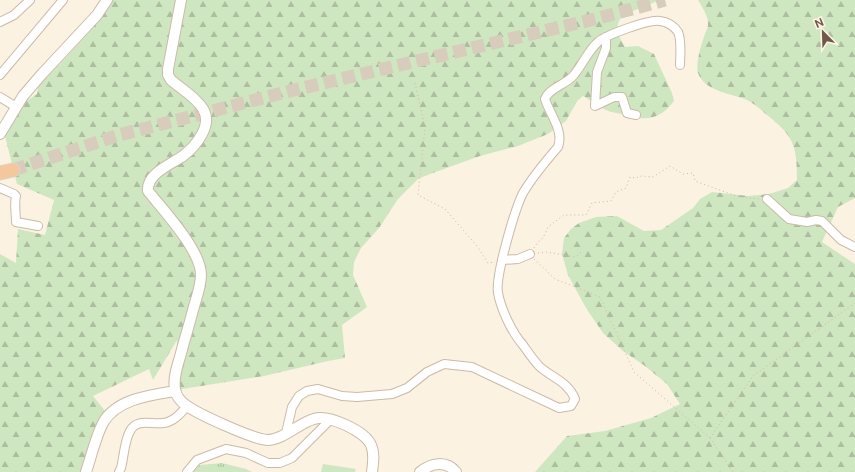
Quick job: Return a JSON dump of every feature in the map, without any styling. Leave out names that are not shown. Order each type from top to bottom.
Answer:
[{"type":"street","points":[[0,22],[14,16],[30,0]]},
{"type":"street","points":[[0,75],[63,0]]},
{"type":"street","points":[[181,0],[168,76],[202,107],[206,114],[206,124],[197,142],[184,155],[156,174],[150,180],[147,187],[148,191],[185,238],[196,257],[201,274],[198,293],[175,374],[175,390],[179,399],[187,406],[209,418],[259,439],[275,439],[302,423],[315,418],[343,424],[361,433],[369,441],[372,446],[374,458],[372,472]]},
{"type":"street","points":[[0,134],[16,107],[42,74],[97,15],[105,1]]},
{"type":"street","points":[[286,433],[292,407],[299,396],[307,391],[318,389],[342,396],[357,397],[392,394],[407,388],[427,372],[444,364],[472,367],[559,408],[571,406],[575,399],[571,390],[540,366],[521,343],[505,315],[498,292],[502,260],[523,194],[538,170],[558,147],[559,143],[560,133],[545,100],[546,97],[573,76],[588,52],[599,41],[634,26],[658,20],[666,22],[674,28],[679,34],[680,65]]},
{"type":"street","points":[[606,37],[606,48],[597,72],[595,106],[614,97],[622,97],[627,112],[636,115]]},
{"type":"street","points":[[0,97],[16,107]]},
{"type":"street","points":[[0,188],[16,196],[14,203],[17,209],[16,222],[38,226]]},
{"type":"street","points":[[767,199],[789,218],[807,222],[816,220],[822,221],[842,240],[855,247]]},
{"type":"street","points":[[502,260],[518,259],[530,254]]},
{"type":"street","points":[[86,472],[103,424],[112,413],[121,406],[132,401],[175,390]]},
{"type":"street","points":[[119,472],[128,437],[134,426],[143,422],[166,423],[179,415],[187,406]]},
{"type":"street","points":[[187,472],[197,460],[226,449],[246,453],[268,463],[280,463],[292,458],[330,420]]},
{"type":"street","points":[[420,472],[426,467],[436,464],[445,464],[454,469],[456,472]]},
{"type":"path","points":[[415,84],[425,128],[418,195],[445,209],[477,246],[488,263],[502,260]]},
{"type":"path","points":[[530,254],[548,228],[564,214],[586,215],[592,203],[611,201],[616,192],[626,188],[630,177],[653,177],[670,166],[683,174],[693,173],[695,181],[739,197],[767,199]]},
{"type":"path","points":[[530,254],[546,252],[576,257],[582,251]]},
{"type":"path","points":[[530,254],[555,279],[600,297],[634,372],[710,438],[733,472]]},
{"type":"path","points":[[710,438],[753,376],[855,303]]},
{"type":"green space","points":[[110,0],[660,0],[623,15],[619,21],[616,31],[625,47],[638,46],[654,54],[672,93],[674,101],[668,108],[657,116],[651,118],[638,118],[608,111],[583,96],[577,101],[566,121],[548,134],[518,146],[480,156],[418,179],[398,199],[379,228],[361,248],[354,262],[353,275],[367,307],[342,325],[345,358],[264,376],[176,390],[177,340],[153,380],[149,369],[93,396],[106,412],[84,472],[0,472],[0,254],[16,263],[18,229],[45,235],[54,200],[17,184],[4,132],[17,107],[37,94],[40,77],[59,65],[90,31]]},
{"type":"green space","points":[[698,0],[855,0],[855,198],[838,207],[822,242],[855,264],[855,472],[535,472],[567,436],[605,431],[651,418],[680,404],[667,384],[645,366],[623,351],[603,333],[586,308],[568,275],[562,254],[564,238],[571,229],[579,223],[596,217],[617,216],[644,231],[661,230],[693,208],[700,199],[712,192],[748,196],[769,194],[788,188],[797,180],[795,150],[783,129],[747,100],[712,88],[701,79],[698,73],[697,64],[708,27],[708,22],[705,12]]},
{"type":"green space","points":[[222,463],[252,472],[192,472],[200,465]]},
{"type":"green space","points":[[323,464],[356,469],[355,472],[321,472]]},
{"type":"tunnel","points":[[13,170],[119,135],[290,91],[595,19],[665,0]]}]
